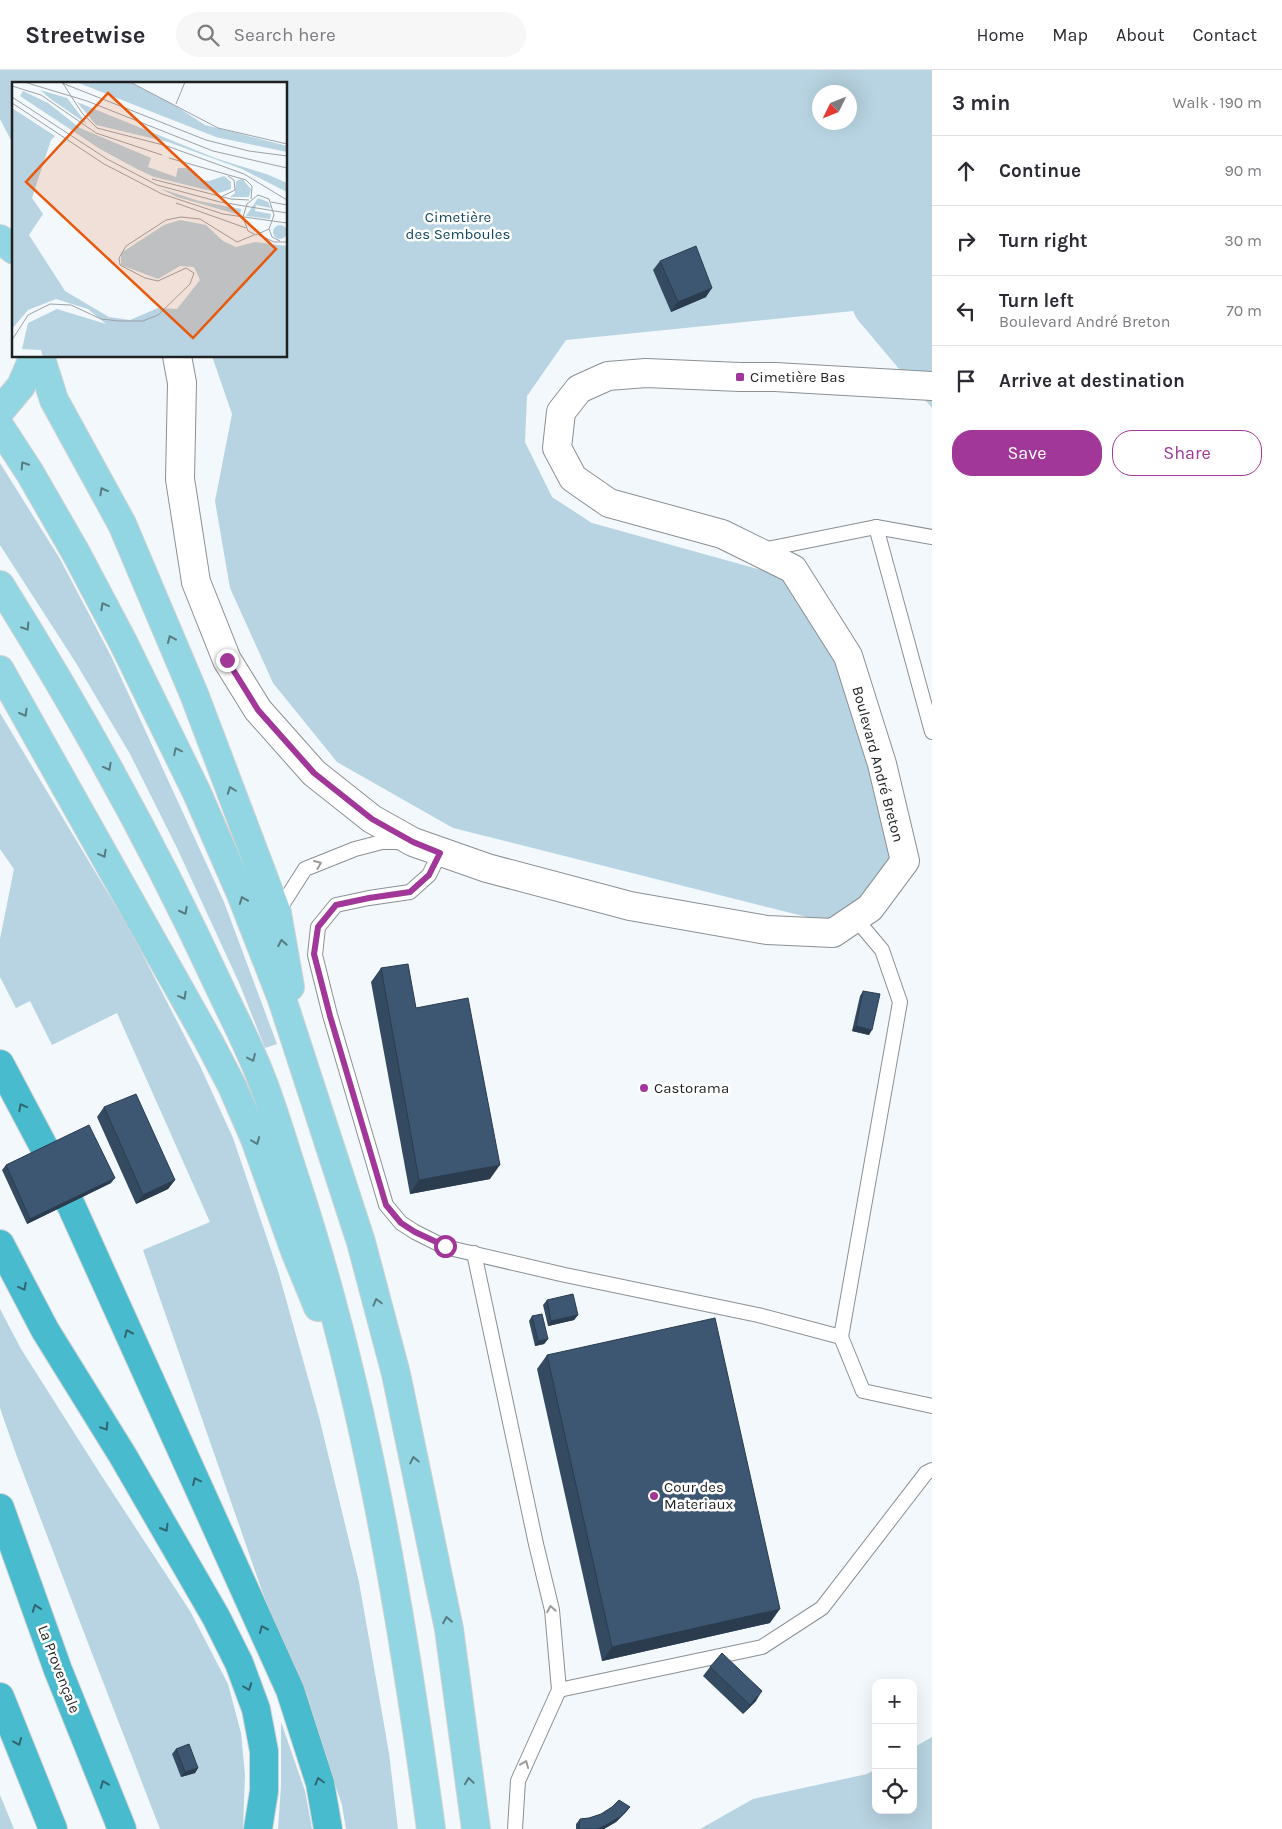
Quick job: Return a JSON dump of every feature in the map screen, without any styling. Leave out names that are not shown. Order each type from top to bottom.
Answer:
[{"type":"highway","points":[[0,1064],[45,1149]]},
{"type":"highway","points":[[70,1203],[290,1690],[320,1783],[328,1829]]},
{"type":"highway","points":[[0,1244],[45,1330],[123,1456],[216,1617],[239,1663],[256,1709],[264,1751],[264,1791],[258,1829]]},
{"type":"highway","name":"La Provençale","points":[[0,1508],[58,1670],[122,1829]]},
{"type":"highway","points":[[0,1697],[52,1829]]},
{"type":"main road","points":[[0,411],[22,386],[33,358]]},
{"type":"main road","points":[[41,358],[54,400],[122,524],[194,694],[277,913],[307,1077]]},
{"type":"main road","points":[[0,427],[30,473],[81,561],[124,642],[197,793],[241,894],[282,999],[361,1242],[396,1374],[449,1629],[476,1829]]},
{"type":"main road","points":[[0,586],[88,731],[136,815],[192,927],[260,1075],[318,1250],[377,1494],[399,1611],[431,1829]]},
{"type":"main road","points":[[0,670],[232,1086],[256,1139],[295,1251],[354,1393]]},
{"type":"street","name":"Boulevard André Breton","points":[[177,358],[182,383],[180,479],[196,582],[227,660],[258,710],[314,773],[372,819],[413,842],[487,868],[630,906],[767,930],[833,933],[870,908],[904,860],[882,764],[848,656],[793,569],[722,534],[609,503],[573,478],[557,448],[561,412],[579,389],[608,376],[646,373],[775,377],[932,386]]},
{"type":"lane","points":[[876,527],[932,732]]},
{"type":"lane","points":[[761,553],[772,548],[876,527],[932,537]]},
{"type":"lane","points":[[277,913],[305,869],[355,848],[382,842],[413,842]]},
{"type":"lane","points":[[440,853],[429,875],[410,892],[336,905],[318,927],[314,954],[330,1016],[386,1205],[401,1223],[445,1246],[565,1275],[758,1315],[841,1337]]},
{"type":"lane","points":[[855,918],[882,950],[900,1002],[841,1337],[863,1390],[932,1406]]},
{"type":"lane","points":[[474,1253],[536,1544],[552,1610],[559,1690],[518,1781],[515,1829]]},
{"type":"lane","points":[[559,1690],[762,1647],[822,1608],[926,1473],[932,1470]]},
{"type":"green space","name":"Cimetière des Semboules","points":[[0,70],[932,70],[932,408],[857,319],[853,311],[566,340],[527,396],[525,442],[552,497],[592,523],[787,577],[840,665],[894,860],[862,900],[831,923],[453,828],[337,762],[273,683],[230,588],[215,501],[232,414],[213,358],[288,358],[288,82],[12,82],[12,142],[0,119]]},
{"type":"green space","points":[[0,463],[60,559],[111,656],[224,902],[277,1044],[265,1048],[240,985],[177,848],[130,754],[76,663],[0,545]]},
{"type":"green space","points":[[0,713],[130,930],[200,1066],[233,1138],[278,1271],[319,1417],[359,1582],[389,1753],[398,1829],[346,1829],[342,1805],[318,1734],[266,1602],[143,1250],[210,1222],[117,1013],[52,1045],[30,1001],[16,1008],[0,977],[0,939],[14,869],[0,849]]},
{"type":"green space","points":[[0,1309],[21,1349],[190,1611],[228,1684],[241,1733],[245,1775],[243,1829],[160,1829],[0,1408]]},
{"type":"green space","points":[[281,1722],[305,1791],[312,1829],[278,1829],[281,1786]]},
{"type":"green space","points":[[932,1737],[932,1829],[700,1829],[753,1799],[867,1774],[872,1771],[872,1814],[917,1814],[917,1746]]},
{"type":"green space","points":[[0,1795],[14,1829],[0,1829]]},
{"type":"building","points":[[696,246],[712,288],[678,302],[660,261]]},
{"type":"building","points":[[408,964],[416,1008],[468,998],[500,1165],[419,1180],[381,968]]},
{"type":"building","points":[[863,991],[880,994],[872,1030],[856,1026]]},
{"type":"building","points":[[136,1094],[175,1180],[143,1195],[104,1107]]},
{"type":"building","points":[[89,1125],[115,1178],[30,1219],[6,1165]]},
{"type":"building","points":[[573,1294],[578,1315],[551,1321],[547,1300]]},
{"type":"building","points":[[542,1314],[548,1339],[538,1341],[532,1316]]},
{"type":"building","name":"Cour des Materiaux","points":[[715,1318],[780,1609],[612,1647],[547,1355]]},
{"type":"building","points":[[722,1653],[762,1691],[750,1705],[710,1667]]},
{"type":"building","points":[[189,1744],[198,1768],[185,1772],[176,1749]]},
{"type":"building","points":[[619,1800],[630,1807],[620,1817],[597,1829],[579,1829],[580,1819],[601,1814]]},
{"type":"place","name":"Cimetière Bas","points":[[740,377]]},
{"type":"place","name":"Castorama","points":[[644,1088]]},
{"type":"place","name":"Cour des Materiaux","points":[[654,1496]]},
{"type":"route","points":[[227,660],[258,710],[314,773],[372,819],[413,842],[440,853],[429,875],[410,892],[336,905],[318,927],[314,954],[356,1108],[386,1205],[401,1223],[445,1246]]}]
